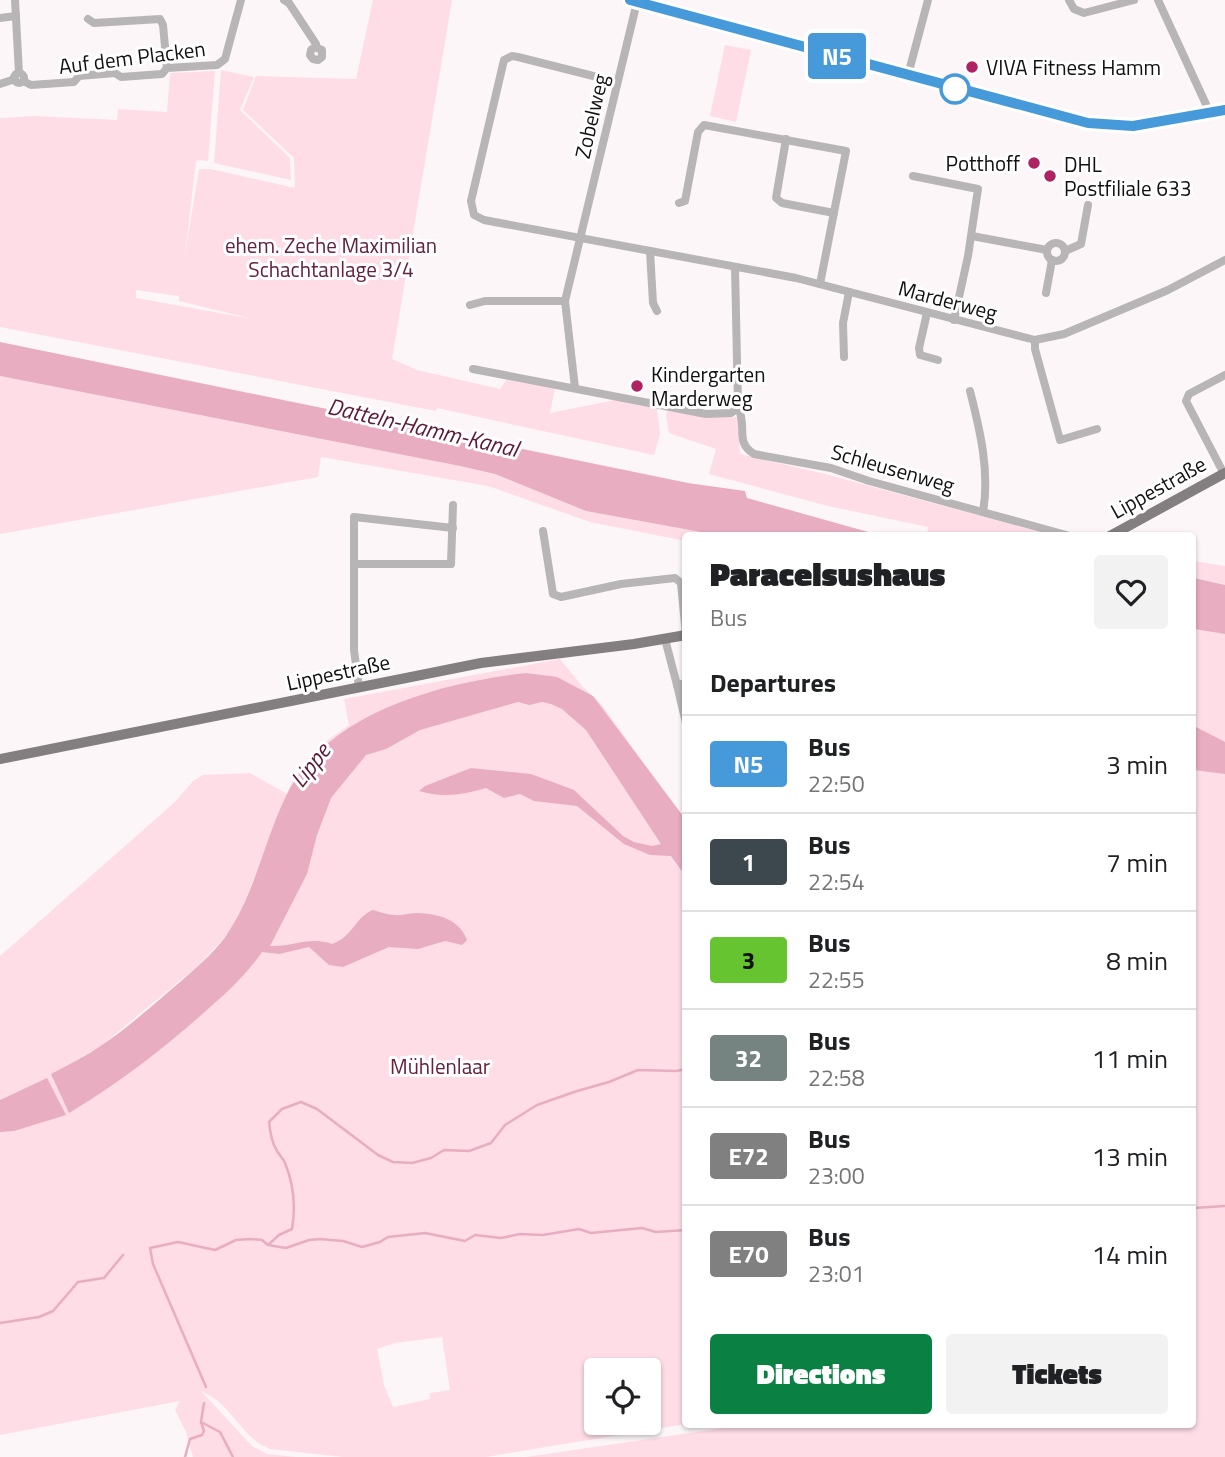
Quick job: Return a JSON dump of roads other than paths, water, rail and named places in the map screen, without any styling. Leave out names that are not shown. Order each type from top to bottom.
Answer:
[{"type":"main road","name":"Lippestraße","points":[[1117,532],[1224,473]]},
{"type":"main road","name":"Lippestraße","points":[[0,759],[481,663],[682,636]]},
{"type":"street","points":[[15,0],[19,77]]},
{"type":"street","name":"Auf dem Placken","points":[[0,84],[19,77],[31,85],[74,82],[79,76],[115,73],[121,77],[162,74],[167,68],[222,63],[241,0]]},
{"type":"street","points":[[284,0],[289,3],[316,47]]},
{"type":"street","points":[[908,75],[928,0]]},
{"type":"street","points":[[1069,0],[1074,9],[1084,13],[1134,0]]},
{"type":"street","points":[[1158,0],[1210,113]]},
{"type":"street","points":[[634,1],[1058,117],[1106,126],[1133,126],[1225,110]]},
{"type":"street","name":"Zobelweg","points":[[565,301],[634,1]]},
{"type":"street","points":[[0,18],[16,16]]},
{"type":"street","points":[[89,19],[94,23],[160,19],[163,25],[167,68]]},
{"type":"street","name":"Marderweg","points":[[617,82],[512,56],[504,60],[500,67],[471,211],[479,219],[820,284],[1035,340],[1064,334],[1168,290],[1225,260]]},
{"type":"street","points":[[679,203],[685,201],[698,132],[707,125],[846,151],[820,284]]},
{"type":"street","points":[[786,139],[776,198],[782,204],[834,213]]},
{"type":"street","points":[[913,176],[978,189],[972,236],[954,320]]},
{"type":"street","points":[[1052,261],[1062,258],[1065,251],[1081,244],[1088,205]]},
{"type":"street","points":[[972,236],[1047,250]]},
{"type":"street","points":[[1052,261],[1047,250],[1054,242],[1062,245],[1065,251]]},
{"type":"street","points":[[650,251],[653,303],[656,311]]},
{"type":"street","points":[[1046,293],[1052,261]]},
{"type":"street","name":"Schleusenweg","points":[[735,267],[738,408],[741,414],[743,444],[754,454],[831,468],[1056,532]]},
{"type":"street","points":[[844,357],[843,323],[849,292]]},
{"type":"street","points":[[470,305],[485,300],[565,301],[575,388]]},
{"type":"street","points":[[928,313],[919,348],[920,355],[938,360]]},
{"type":"street","points":[[1035,340],[1035,349],[1060,440],[1097,429]]},
{"type":"street","points":[[473,369],[706,414],[731,413],[738,408]]},
{"type":"street","points":[[1224,473],[1186,401],[1189,394],[1225,374]]},
{"type":"street","points":[[970,391],[982,451],[985,491],[983,512]]},
{"type":"street","points":[[354,564],[452,564],[453,505]]},
{"type":"street","points":[[359,687],[354,650],[354,517],[453,528]]},
{"type":"street","points":[[543,531],[553,594],[561,597],[621,584],[675,578],[681,583],[682,593]]},
{"type":"street","points":[[665,639],[681,684]]},
{"type":"water","points":[[0,342],[688,483],[745,491],[747,498],[868,532],[701,532],[586,511],[495,474],[460,466],[0,376]]},
{"type":"water","points":[[1196,578],[1225,585],[1225,634],[1196,629]]},
{"type":"water","name":"Lippe","points":[[526,673],[557,677],[593,696],[682,815],[682,871],[671,856],[650,855],[624,844],[577,806],[534,801],[520,794],[504,798],[486,788],[453,795],[419,791],[425,786],[471,768],[531,774],[574,790],[623,836],[634,842],[652,846],[661,844],[586,730],[562,709],[542,702],[529,705],[518,702],[420,730],[386,749],[366,755],[331,798],[317,835],[307,874],[270,946],[309,941],[332,944],[345,937],[373,910],[392,915],[417,913],[440,916],[459,927],[467,940],[462,945],[445,941],[418,949],[389,947],[343,967],[329,965],[309,947],[279,954],[262,952],[233,986],[184,1030],[120,1080],[69,1113],[51,1074],[90,1053],[122,1031],[194,970],[220,943],[240,913],[286,796],[305,767],[329,743],[357,723],[389,707],[423,694]]},
{"type":"water","points":[[1196,727],[1225,742],[1225,774],[1196,770]]},
{"type":"water","points":[[47,1078],[66,1115],[14,1131],[0,1132],[0,1100]]},
{"type":"waterway","points":[[268,1245],[279,1235],[292,1229],[293,1220],[294,1204],[290,1179],[285,1163],[273,1143],[269,1122],[282,1109],[301,1102],[317,1109],[378,1155],[393,1162],[412,1163],[431,1158],[444,1150],[469,1151],[491,1143],[505,1125],[537,1105],[577,1091],[638,1070],[682,1070]]},
{"type":"waterway","points":[[1196,1208],[1225,1206]]},
{"type":"waterway","points":[[206,1387],[153,1264],[150,1248],[178,1242],[215,1250],[236,1240],[250,1239],[286,1248],[320,1239],[343,1241],[362,1247],[388,1237],[425,1233],[465,1241],[475,1235],[501,1238],[579,1229],[591,1233],[642,1228],[656,1232],[682,1230]]},
{"type":"waterway","points":[[0,1323],[39,1317],[53,1311],[78,1282],[104,1278],[123,1255]]},
{"type":"waterway","points":[[204,1403],[201,1422],[220,1432],[233,1457]]},
{"type":"waterway","points":[[185,1457],[190,1439],[202,1435],[204,1431],[201,1422]]},
{"type":"place","name":"VIVA Fitness Hamm","points":[[972,67]]},
{"type":"place","name":"Potthoff","points":[[1034,163]]},
{"type":"place","name":"DHL Postfiliale 633","points":[[1050,176]]},
{"type":"place","name":"Kindergarten Marderweg","points":[[637,386]]},
{"type":"park label","name":"ehem. Zeche Maximilian Schachtanlage 3/4","points":[[331,257]]},
{"type":"park label","name":"Mühlenlaar","points":[[440,1066]]},
{"type":"water label","name":"Datteln-Hamm-Kanal","points":[[423,427]]}]
